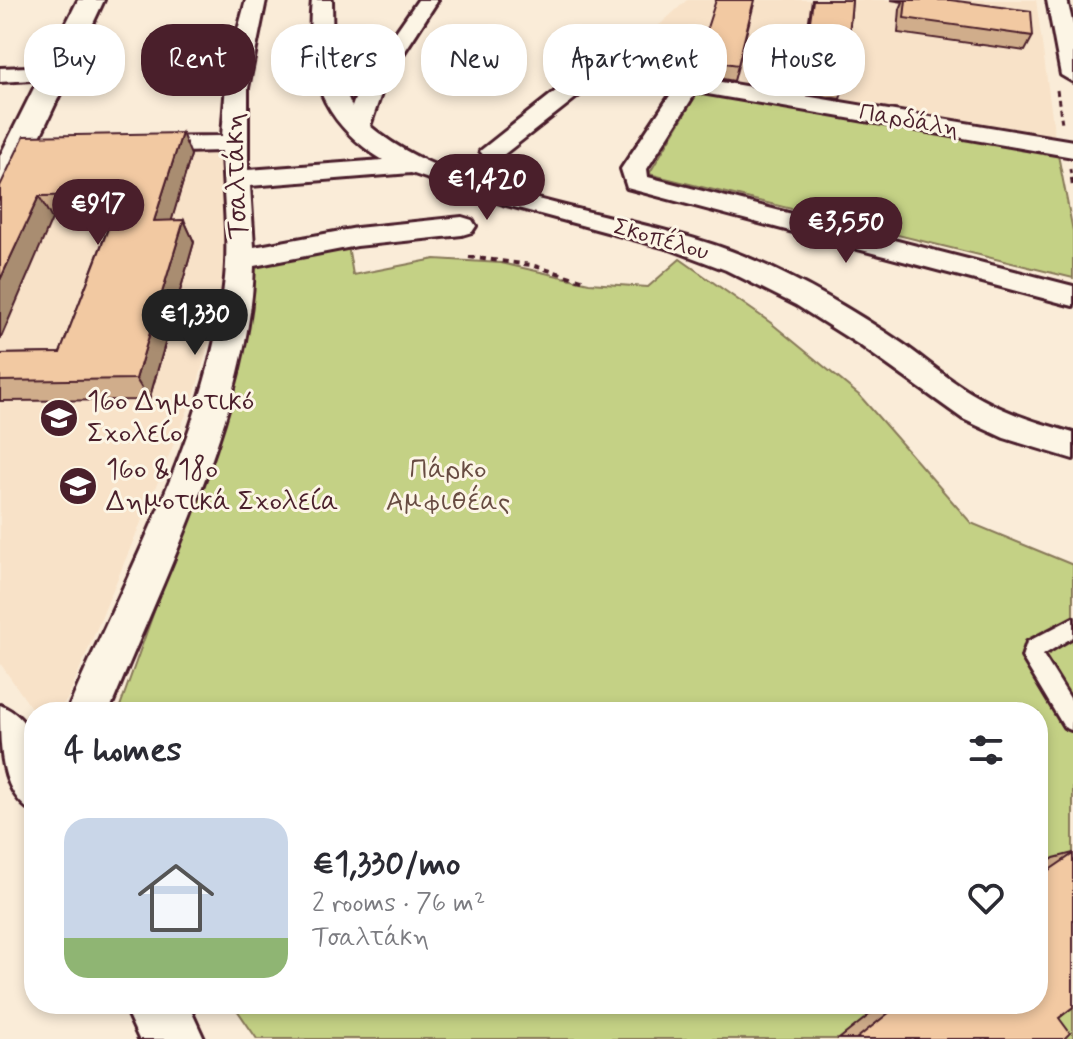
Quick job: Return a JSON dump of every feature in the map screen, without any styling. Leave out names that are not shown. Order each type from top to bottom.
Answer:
[{"type":"main road","points":[[79,24],[91,0]]},
{"type":"main road","points":[[0,188],[23,148],[46,96]]},
{"type":"main road","points":[[0,731],[24,770]]},
{"type":"main road","points":[[159,1014],[173,1039]]},
{"type":"street","name":"Τσαλτάκη","points":[[92,702],[149,569],[209,409],[232,319],[240,213],[234,143],[239,61],[256,0]]},
{"type":"street","name":"Σκοπέλου","points":[[322,0],[318,31],[320,65],[333,95],[357,127],[381,148],[414,165],[494,195],[699,250],[751,270],[850,324],[960,402],[1011,428],[1073,446]]},
{"type":"street","points":[[357,127],[373,82],[428,0]]},
{"type":"street","points":[[1057,0],[1072,62]]},
{"type":"street","points":[[0,75],[24,74]]},
{"type":"street","name":"Παρδάλη","points":[[727,90],[1073,149]]},
{"type":"street","name":"Παρδάλη","points":[[493,151],[560,96]]},
{"type":"street","points":[[681,96],[634,169],[636,182],[1073,296]]},
{"type":"street","points":[[111,145],[234,143]]},
{"type":"street","points":[[236,179],[414,165]]},
{"type":"street","points":[[462,183],[456,197],[469,257]]},
{"type":"street","points":[[238,260],[383,233],[462,226]]},
{"type":"lane","points":[[1071,720],[1043,670],[1032,657],[1034,649],[1073,627]]},
{"type":"path","points":[[469,257],[531,265],[585,281]]},
{"type":"shaded area","points":[[687,0],[1036,0],[1055,138],[813,96],[865,96],[865,24],[743,24],[743,84],[727,81],[727,24],[661,24]]},
{"type":"shaded area","name":"16ο & 18ο Δημοτικά Σχολεία","points":[[221,148],[228,264],[195,393],[65,702],[27,702],[0,663],[0,229],[35,154]]},
{"type":"green space","points":[[696,96],[721,96],[1058,155],[1073,231],[1073,278],[649,174]]},
{"type":"green space","name":"Πάρκο Αμφιθέας","points":[[348,246],[353,275],[435,259],[501,263],[589,283],[648,287],[680,259],[771,323],[860,396],[971,523],[1073,565],[1073,1039],[257,1039],[240,1014],[1048,1014],[1048,702],[122,702],[180,539],[246,265]]},
{"type":"building","points":[[716,0],[754,0],[748,24],[743,24],[743,45],[738,65],[727,63],[727,24],[708,24]]},
{"type":"building","points":[[813,0],[852,0],[850,24],[810,24]]},
{"type":"building","points":[[906,0],[950,0],[1031,11],[1033,36],[904,18]]},
{"type":"building","points":[[182,133],[154,221],[184,220],[136,379],[0,381],[0,354],[60,353],[121,195],[39,196],[0,280],[0,186],[24,136]]},
{"type":"building","points":[[1073,854],[1073,1007],[1059,1018],[1070,1033],[1064,1039],[856,1039],[887,1014],[1048,1014],[1048,871]]},
{"type":"place","name":"16ο Δημοτικό Σχολείο","points":[[59,418]]},
{"type":"place","name":"16ο & 18ο Δημοτικά Σχολεία","points":[[78,486]]}]
